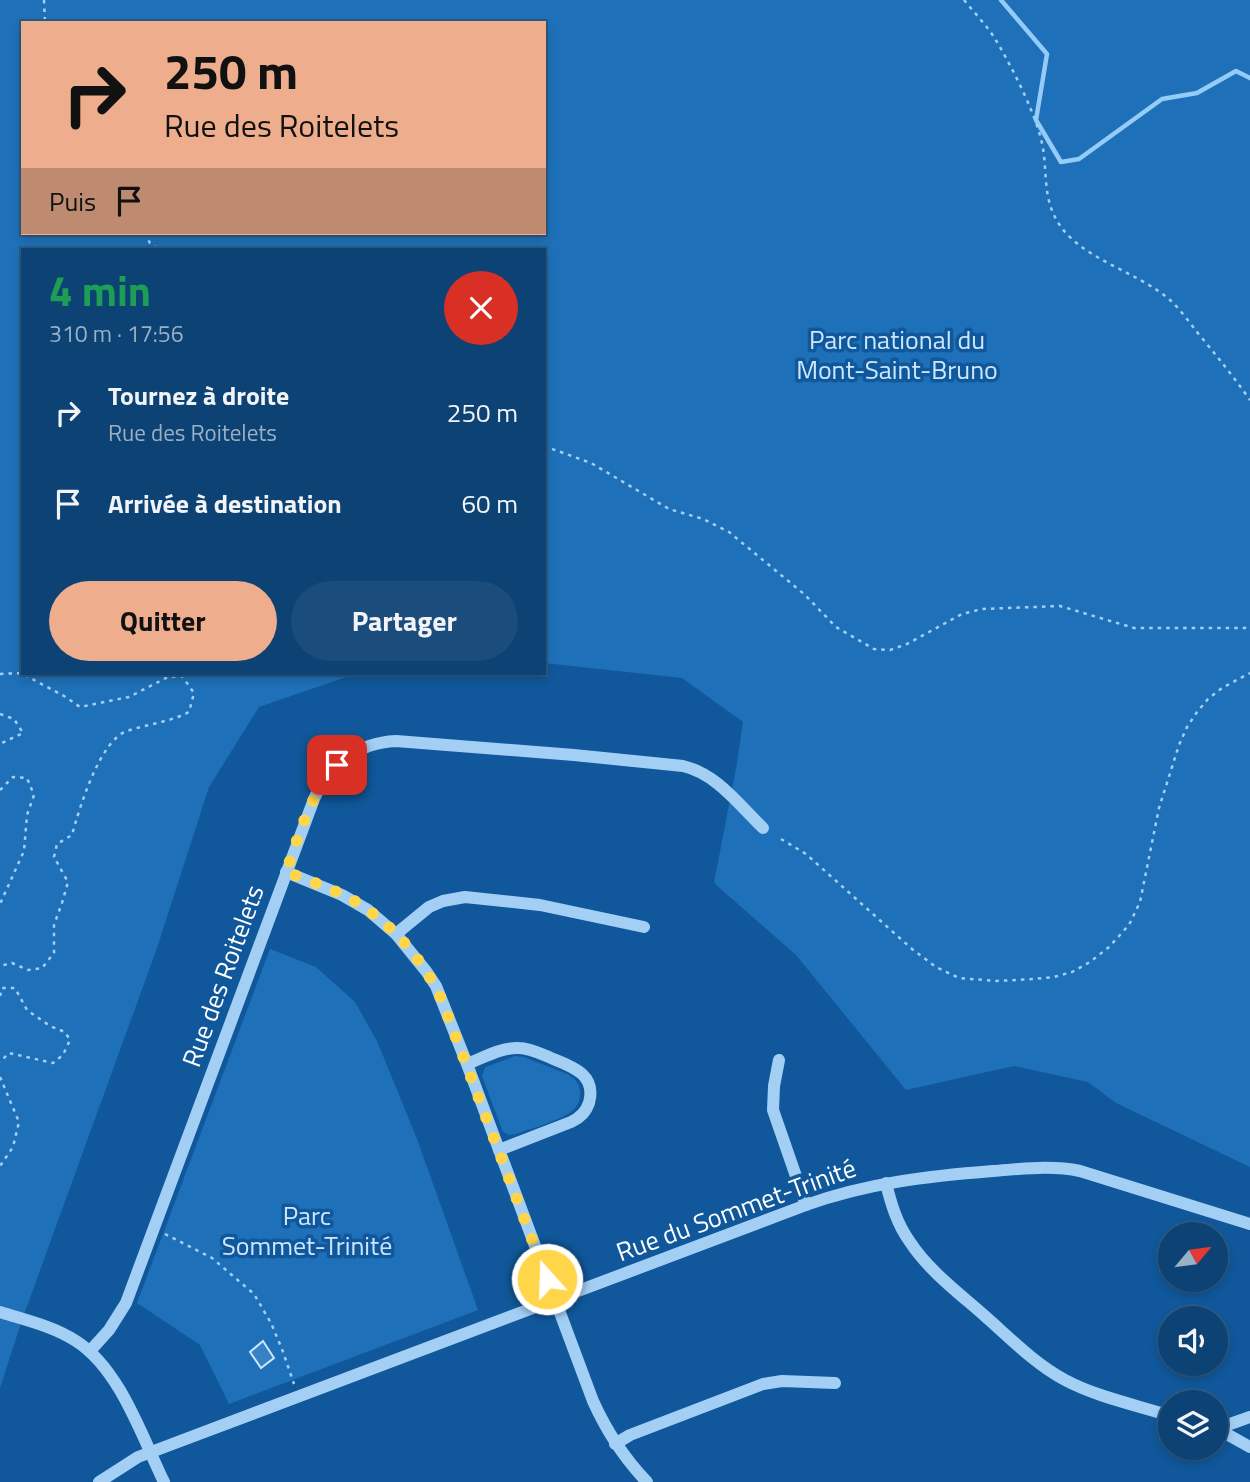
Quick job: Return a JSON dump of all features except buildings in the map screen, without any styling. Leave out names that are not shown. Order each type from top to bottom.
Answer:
[{"type":"street","name":"Rue des Roitelets","points":[[90,1351],[121,1312],[314,799],[326,777],[343,760],[372,745],[411,742],[683,766],[717,782],[763,828]]},
{"type":"street","points":[[286,872],[351,899],[368,911],[396,934],[436,986],[593,1401],[615,1444],[647,1482]]},
{"type":"street","points":[[396,934],[429,907],[465,897],[540,905],[644,927]]},
{"type":"street","points":[[467,1064],[505,1050],[521,1048],[575,1068],[588,1082],[590,1101],[580,1117],[499,1150]]},
{"type":"street","points":[[779,1060],[773,1110],[806,1205]]},
{"type":"street","name":"Rue du Sommet-Trinité","points":[[99,1482],[131,1461],[298,1397],[806,1205],[886,1183],[953,1174],[1063,1168],[1250,1224]]},
{"type":"street","points":[[886,1183],[899,1223],[923,1259],[1038,1363],[1086,1389],[1158,1412]]},
{"type":"street","points":[[0,1312],[53,1329],[90,1351],[124,1397],[164,1482]]},
{"type":"street","points":[[615,1444],[629,1435],[763,1384],[782,1381],[835,1383]]},
{"type":"street","points":[[1228,1424],[1250,1416]]},
{"type":"street","points":[[1228,1434],[1250,1447]]},
{"type":"path","points":[[44,0],[45,21]]},
{"type":"path","points":[[964,0],[993,36],[1037,125],[1042,142],[1045,187],[1055,217],[1071,239],[1083,249],[1147,283],[1172,301],[1234,376],[1250,400]]},
{"type":"path","points":[[546,447],[591,463],[669,509],[703,519],[729,532],[804,594],[836,627],[874,649],[890,650],[907,644],[962,614],[982,609],[1060,606],[1135,628],[1250,630]]},
{"type":"path","points":[[0,674],[21,673]]},
{"type":"path","points":[[781,839],[806,854],[912,949],[936,967],[959,978],[996,981],[1034,979],[1072,972],[1109,947],[1129,925],[1140,902],[1159,808],[1187,727],[1208,699],[1250,673]]},
{"type":"path","points":[[0,966],[12,962],[28,970],[41,968],[54,953],[54,925],[68,882],[54,857],[57,844],[72,835],[78,812],[104,751],[123,732],[176,719],[190,712],[194,693],[182,676],[168,677],[129,697],[80,707],[25,675]]},
{"type":"path","points":[[0,714],[14,719],[23,733],[0,744]]},
{"type":"path","points":[[0,790],[13,778],[27,778],[34,795],[27,815],[24,851],[0,904]]},
{"type":"path","points":[[0,996],[2,988],[15,988],[27,1010],[50,1026],[65,1032],[70,1040],[63,1055],[53,1063],[9,1053],[0,1062]]},
{"type":"path","points":[[0,1077],[19,1122],[13,1147],[0,1167]]},
{"type":"path","points":[[154,1229],[212,1258],[254,1294],[271,1323],[298,1397]]},
{"type":"green space","name":"Parc national du Mont-Saint-Bruno","points":[[0,0],[1250,0],[1250,1167],[1116,1103],[1088,1082],[1014,1066],[906,1090],[796,955],[714,883],[743,722],[682,678],[546,663],[546,248],[21,248],[21,675],[352,675],[259,707],[209,787],[157,948],[22,1320],[0,1388]]},
{"type":"green space","name":"Parc Sommet-Trinité","points":[[270,949],[316,967],[355,1002],[377,1041],[417,1139],[478,1310],[229,1404],[200,1345],[137,1303]]},
{"type":"green space","points":[[515,1056],[524,1057],[574,1079],[579,1085],[580,1094],[574,1109],[553,1121],[516,1134],[503,1132],[482,1076],[486,1067]]},
{"type":"waterway","points":[[1001,0],[1047,54],[1036,120],[1061,162],[1079,159],[1162,99],[1197,93],[1236,71],[1250,78]]},
{"type":"route","points":[[337,765],[317,791],[286,872],[351,899],[368,911],[396,934],[436,986],[547,1279]]}]
